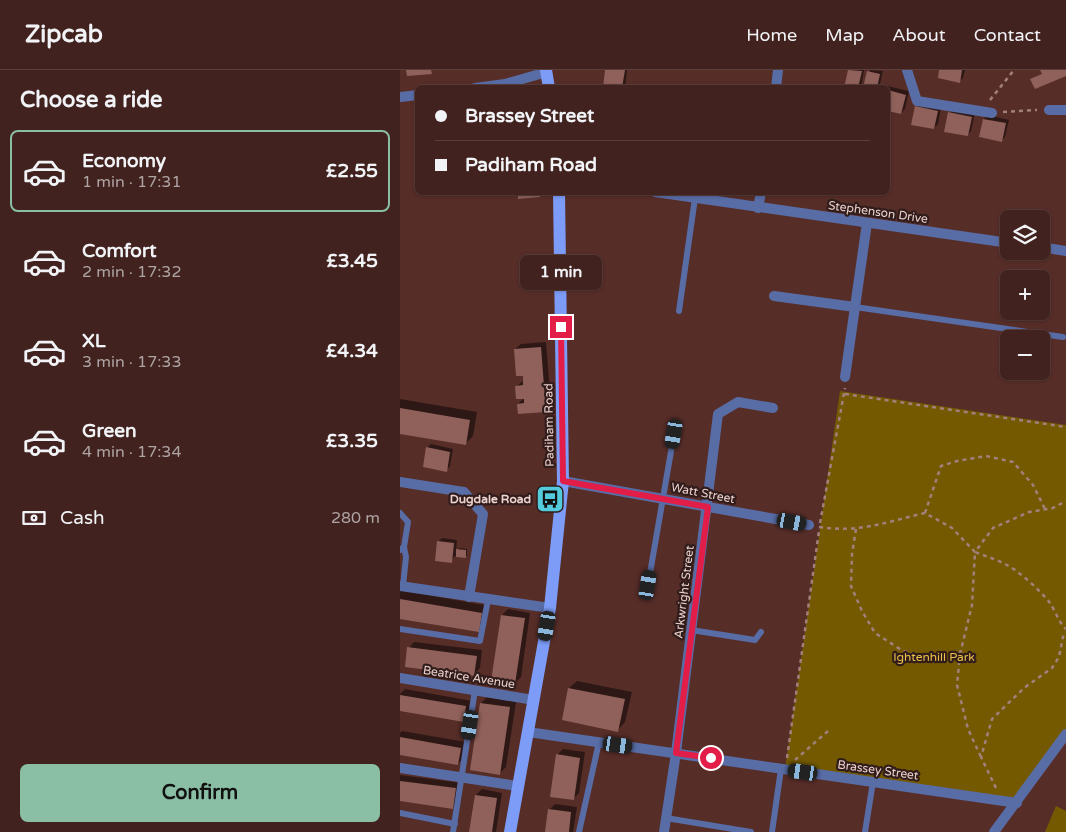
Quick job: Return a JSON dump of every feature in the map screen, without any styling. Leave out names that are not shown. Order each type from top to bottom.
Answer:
[{"type":"main road","points":[[547,71],[548,85]]},
{"type":"main road","name":"Padiham Road","points":[[510,832],[550,608],[563,481],[559,195]]},
{"type":"street","points":[[776,85],[778,70]]},
{"type":"street","points":[[907,70],[917,101],[987,112]]},
{"type":"street","points":[[498,85],[547,71]]},
{"type":"street","points":[[400,97],[415,94]]},
{"type":"street","points":[[1049,110],[1066,110]]},
{"type":"street","name":"Stephenson Drive","points":[[675,195],[1000,242]]},
{"type":"street","points":[[758,208],[760,195]]},
{"type":"street","points":[[845,377],[867,223]]},
{"type":"street","points":[[1050,249],[1066,251]]},
{"type":"street","points":[[774,296],[854,307]]},
{"type":"street","name":"Arkwright Street","points":[[664,832],[708,507],[718,414],[738,402],[773,408]]},
{"type":"street","name":"Watt Street","points":[[563,481],[814,526]]},
{"type":"street","points":[[400,482],[464,492],[483,514],[469,597]]},
{"type":"street","points":[[401,586],[550,608]]},
{"type":"street","name":"Beatrice Avenue","points":[[400,678],[534,700]]},
{"type":"street","name":"Brassey Street","points":[[528,732],[1017,803]]},
{"type":"street","points":[[994,832],[1066,734]]},
{"type":"street","points":[[400,768],[517,786]]},
{"type":"lane","points":[[678,312],[695,198]]},
{"type":"lane","points":[[854,307],[1063,337]]},
{"type":"lane","points":[[648,585],[674,434]]},
{"type":"lane","points":[[400,513],[408,522],[402,549],[406,557],[401,586]]},
{"type":"lane","points":[[400,629],[480,641],[488,600]]},
{"type":"lane","points":[[692,630],[755,640],[761,632]]},
{"type":"lane","points":[[453,832],[475,690]]},
{"type":"lane","points":[[579,832],[599,742]]},
{"type":"lane","points":[[772,832],[783,769]]},
{"type":"lane","points":[[865,832],[873,782]]},
{"type":"lane","points":[[400,813],[455,824]]},
{"type":"lane","points":[[666,818],[751,832]]},
{"type":"path","points":[[987,112],[1014,70]]},
{"type":"path","points":[[987,112],[1049,110]]},
{"type":"path","points":[[783,769],[814,526],[844,394],[1066,426]]},
{"type":"path","points":[[925,513],[941,466],[986,456],[1013,462],[1034,485],[1045,509]]},
{"type":"path","points":[[1003,801],[968,729],[957,686],[960,654],[972,605],[975,552],[993,528],[1029,512],[1053,508],[1066,501]]},
{"type":"path","points":[[814,526],[838,529],[865,528],[925,513],[952,528],[975,552],[1006,565],[1028,581],[1052,604],[1062,627],[1066,631],[1059,657],[1052,668],[1024,688],[992,719],[981,757]]},
{"type":"path","points":[[856,528],[852,554],[852,586],[862,611],[875,633],[903,651],[924,656],[960,654]]},
{"type":"path","points":[[783,769],[828,731]]},
{"type":"green space","name":"Ightenhill Park","points":[[840,391],[1066,425],[1066,738],[1017,803],[785,769]]},
{"type":"green space","points":[[1056,806],[1066,811],[1066,832],[1045,832]]},
{"type":"building","points":[[406,70],[431,70],[432,74],[407,76]]},
{"type":"building","points":[[605,70],[625,70],[622,85],[603,85]]},
{"type":"building","points":[[848,70],[862,71],[859,85],[845,85]]},
{"type":"building","points":[[939,70],[962,70],[960,83],[938,78]]},
{"type":"building","points":[[1040,70],[1066,70],[1066,76],[1035,89],[1030,79],[1042,74]]},
{"type":"building","points":[[867,71],[880,74],[878,85],[864,85]]},
{"type":"building","points":[[890,91],[906,95],[901,114],[890,111]]},
{"type":"building","points":[[915,106],[938,111],[934,129],[911,125]]},
{"type":"building","points":[[948,112],[972,117],[968,136],[944,132]]},
{"type":"building","points":[[983,119],[1006,123],[1002,142],[979,137]]},
{"type":"building","points":[[518,195],[540,195],[540,197],[518,199]]},
{"type":"building","points":[[541,347],[546,412],[518,414],[517,404],[524,403],[524,399],[516,399],[515,386],[523,385],[523,376],[516,376],[514,349]]},
{"type":"building","points":[[400,408],[470,420],[466,445],[400,434]]},
{"type":"building","points":[[426,447],[450,452],[447,472],[423,467]]},
{"type":"building","points":[[437,541],[454,543],[452,563],[435,561]]},
{"type":"building","points":[[456,549],[466,550],[466,558],[456,557]]},
{"type":"building","points":[[400,599],[482,613],[479,632],[400,619]]},
{"type":"building","points":[[501,615],[525,618],[515,684],[491,681]]},
{"type":"building","points":[[407,647],[477,656],[474,676],[405,667]]},
{"type":"building","points":[[568,688],[625,699],[618,732],[562,720]]},
{"type":"building","points":[[400,695],[466,706],[464,722],[400,711]]},
{"type":"building","points":[[480,703],[510,707],[500,775],[470,770]]},
{"type":"building","points":[[400,737],[461,748],[458,765],[400,755]]},
{"type":"building","points":[[556,754],[580,758],[574,800],[550,797]]},
{"type":"building","points":[[400,781],[456,788],[453,809],[400,801]]},
{"type":"building","points":[[475,795],[497,798],[492,832],[469,832]]},
{"type":"building","points":[[548,809],[571,812],[569,832],[545,832]]},
{"type":"place","name":"Dugdale Road","points":[[550,499]]},
{"type":"route","points":[[561,327],[563,481],[708,507],[676,753],[711,758]]}]
